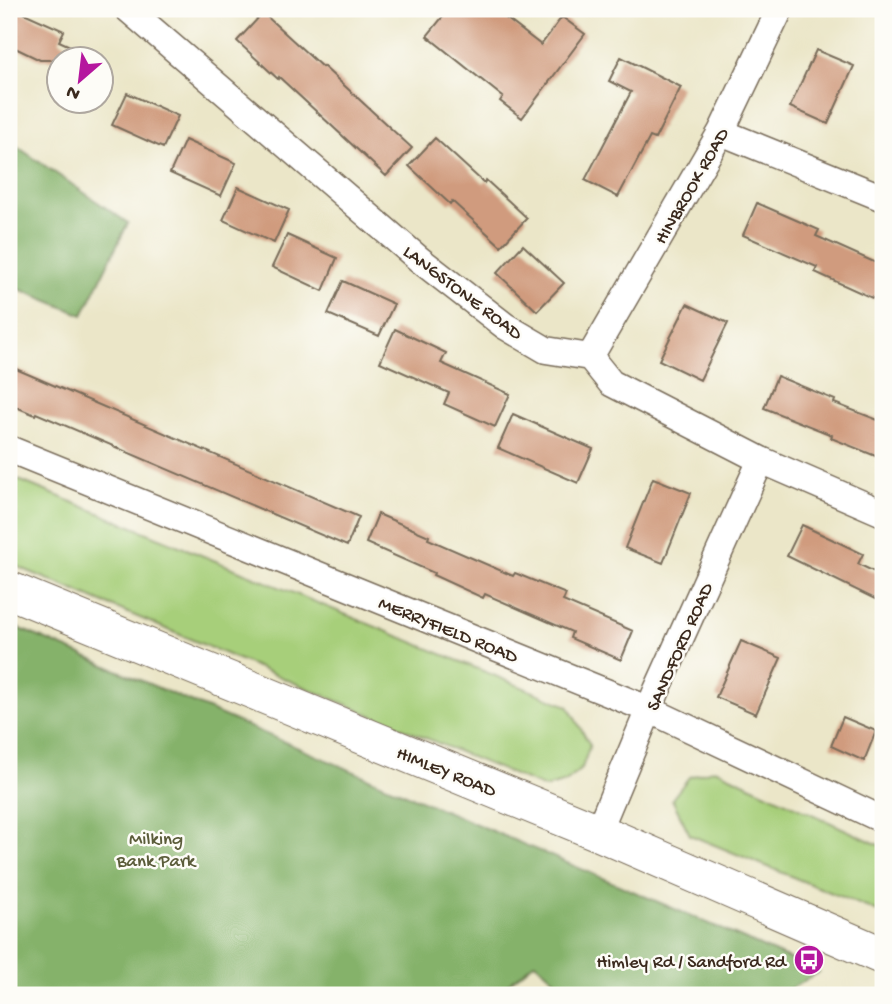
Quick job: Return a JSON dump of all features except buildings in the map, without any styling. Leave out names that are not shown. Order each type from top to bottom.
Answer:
[{"type":"main road","name":"HIMLEY ROAD","points":[[9,590],[597,832],[883,956]]},
{"type":"street","name":"LANGSTONE ROAD","points":[[128,9],[420,260],[505,326],[547,350],[590,356]]},
{"type":"street","name":"HINBROOK ROAD","points":[[590,356],[722,132],[780,9]]},
{"type":"street","points":[[722,132],[883,198]]},
{"type":"street","points":[[590,356],[611,383],[761,460],[883,513]]},
{"type":"street","name":"MERRYFIELD ROAD","points":[[9,449],[650,710],[883,820]]},
{"type":"street","name":"SANDFORD ROAD","points":[[597,832],[761,460]]},
{"type":"green space","points":[[9,141],[128,223],[83,315],[9,285]]},
{"type":"green space","points":[[9,476],[568,706],[590,745],[582,768],[566,782],[545,788],[9,563]]},
{"type":"green space","name":"Milking Bank Park","points":[[9,624],[819,972],[780,995],[572,995],[535,962],[502,989],[506,995],[9,995]]},
{"type":"green space","points":[[715,769],[883,847],[883,914],[690,835],[672,799],[689,777]]},
{"type":"place","name":"Himley Rd / Sandford Rd","points":[[809,960]]}]
